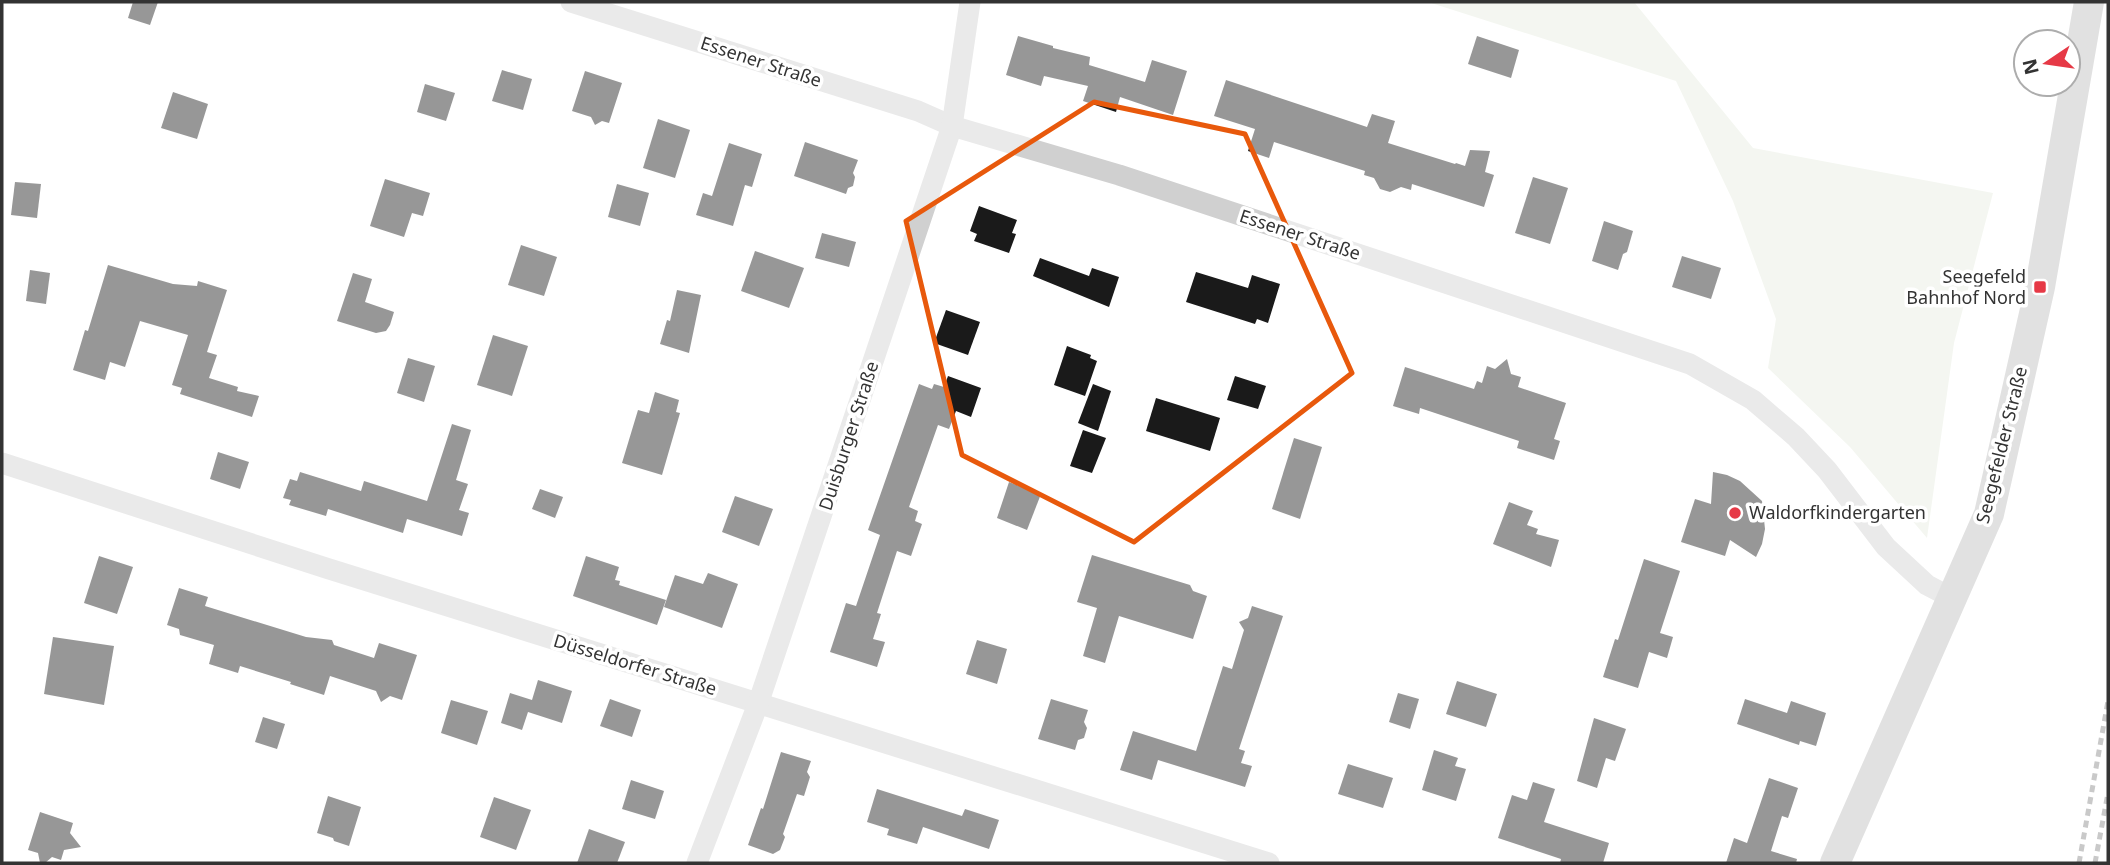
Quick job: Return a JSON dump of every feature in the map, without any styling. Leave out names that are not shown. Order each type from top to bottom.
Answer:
[{"type":"street","name":"Essener Straße","points":[[571,2],[918,111],[952,126],[1119,175],[1690,364],[1753,400],[1796,437],[1826,470],[1886,547],[1927,584],[1952,598]]},
{"type":"street","name":"Duisburger Straße","points":[[697,863],[758,704],[952,126],[970,2]]},
{"type":"street","name":"Seegefelder Straße","points":[[1835,863],[1989,514],[2040,287],[2089,2]]},
{"type":"street","name":"Düsseldorfer Straße","points":[[2,463],[758,704],[1269,863]]},
{"type":"highlighted area","points":[[1094,102],[1245,134],[1352,373],[1134,542],[962,455],[906,221]]},
{"type":"shaded area","points":[[1428,2],[1634,2],[1753,148],[1993,193],[1954,343],[1927,538],[1850,447],[1768,368],[1776,319],[1733,201],[1676,81]]},
{"type":"building","points":[[133,2],[158,2],[150,25],[128,18]]},
{"type":"building","points":[[1018,36],[1090,57],[1089,65],[1145,82],[1152,60],[1187,71],[1173,115],[1120,97],[1116,112],[1083,101],[1088,86],[1044,76],[1041,86],[1006,75]]},
{"type":"building","points":[[1477,36],[1519,50],[1511,78],[1468,64]]},
{"type":"building","points":[[502,70],[532,79],[523,110],[492,101]]},
{"type":"building","points":[[585,71],[622,83],[609,123],[602,121],[595,125],[591,117],[572,111]]},
{"type":"building","points":[[1226,80],[1367,127],[1372,114],[1395,121],[1388,143],[1455,164],[1465,166],[1470,150],[1490,151],[1485,172],[1494,175],[1484,207],[1412,184],[1411,190],[1401,187],[1390,192],[1380,189],[1374,178],[1364,175],[1365,171],[1274,142],[1269,158],[1248,151],[1255,129],[1214,116]]},
{"type":"building","points":[[425,84],[455,93],[446,121],[417,112]]},
{"type":"building","points":[[173,92],[208,104],[197,139],[161,128]]},
{"type":"building","points":[[658,119],[690,130],[675,178],[643,168]]},
{"type":"building","points":[[805,142],[858,160],[853,173],[853,186],[848,188],[846,194],[794,176]]},
{"type":"building","points":[[729,143],[762,154],[752,187],[745,185],[733,226],[696,215],[703,193],[712,196]]},
{"type":"building","points":[[1533,177],[1568,188],[1550,244],[1515,233]]},
{"type":"building","points":[[385,179],[430,193],[423,216],[412,213],[404,237],[370,226]]},
{"type":"building","points":[[15,182],[41,184],[37,218],[11,215]]},
{"type":"building","points":[[617,184],[649,193],[640,226],[608,217]]},
{"type":"building","points":[[979,206],[1017,220],[1012,233],[1016,234],[1009,253],[974,241],[977,234],[970,231]]},
{"type":"building","points":[[1604,221],[1633,231],[1618,270],[1592,261]]},
{"type":"building","points":[[822,233],[856,242],[849,267],[815,258]]},
{"type":"building","points":[[521,245],[557,257],[544,296],[508,285]]},
{"type":"building","points":[[755,251],[804,268],[789,308],[741,291]]},
{"type":"building","points":[[1682,256],[1721,268],[1711,299],[1672,287]]},
{"type":"building","points":[[1040,258],[1089,276],[1092,268],[1119,277],[1109,307],[1033,276]]},
{"type":"building","points":[[108,265],[173,284],[197,286],[198,281],[227,290],[207,352],[217,355],[209,378],[238,387],[237,391],[259,396],[252,417],[180,394],[182,388],[172,385],[188,335],[140,321],[125,367],[110,362],[105,380],[73,370]]},
{"type":"building","points":[[30,270],[50,273],[46,304],[26,301]]},
{"type":"building","points":[[1196,272],[1248,288],[1252,275],[1280,284],[1268,323],[1257,319],[1255,324],[1186,302]]},
{"type":"building","points":[[353,273],[372,279],[365,302],[394,312],[386,331],[376,333],[337,321]]},
{"type":"building","points":[[677,290],[701,295],[689,353],[660,344],[667,320],[670,321]]},
{"type":"building","points":[[946,310],[980,322],[968,355],[934,343]]},
{"type":"building","points":[[493,335],[528,346],[512,396],[477,385]]},
{"type":"building","points":[[1067,346],[1091,355],[1090,358],[1097,361],[1085,396],[1054,385]]},
{"type":"building","points":[[408,358],[435,366],[424,402],[397,393]]},
{"type":"building","points":[[1507,359],[1511,374],[1521,377],[1518,387],[1566,403],[1554,439],[1560,441],[1554,460],[1517,448],[1519,441],[1420,408],[1419,414],[1393,406],[1405,367],[1474,389],[1477,381],[1482,383],[1487,366],[1495,369]]},
{"type":"building","points":[[948,376],[981,388],[971,417],[956,411],[949,429],[938,425],[909,507],[918,511],[915,521],[922,524],[911,556],[897,551],[877,613],[881,614],[873,639],[885,642],[877,667],[830,652],[846,603],[856,606],[880,535],[868,530],[919,384],[932,389],[934,384],[944,387]]},
{"type":"building","points":[[1235,376],[1266,386],[1258,409],[1227,400]]},
{"type":"building","points":[[1093,384],[1111,391],[1098,431],[1078,423]]},
{"type":"building","points":[[655,392],[679,400],[676,412],[680,413],[662,475],[622,463],[638,410],[649,413]]},
{"type":"building","points":[[1156,398],[1220,418],[1210,451],[1146,431]]},
{"type":"building","points":[[452,424],[471,430],[456,480],[468,484],[459,510],[469,513],[462,536],[407,519],[403,533],[328,509],[326,516],[289,505],[291,500],[283,498],[290,479],[297,481],[300,472],[361,491],[364,481],[427,501]]},
{"type":"building","points":[[1083,430],[1106,438],[1092,473],[1070,466]]},
{"type":"building","points":[[1294,438],[1322,447],[1300,519],[1272,509]]},
{"type":"building","points":[[218,452],[249,462],[240,489],[210,479]]},
{"type":"building","points":[[1713,472],[1740,481],[1762,501],[1765,529],[1756,557],[1730,540],[1725,556],[1681,542],[1695,499],[1711,504]]},
{"type":"building","points":[[1009,482],[1041,494],[1027,530],[997,518]]},
{"type":"building","points":[[540,489],[563,497],[555,518],[532,509]]},
{"type":"building","points":[[735,496],[773,509],[759,546],[722,532]]},
{"type":"building","points":[[1509,502],[1533,511],[1527,525],[1538,529],[1536,534],[1559,540],[1551,567],[1493,544]]},
{"type":"building","points":[[1092,555],[1190,585],[1193,591],[1207,596],[1193,639],[1119,616],[1105,663],[1083,656],[1097,608],[1077,602]]},
{"type":"building","points":[[99,556],[133,567],[117,614],[84,603]]},
{"type":"building","points":[[586,556],[619,567],[615,580],[620,581],[619,585],[666,600],[657,625],[573,596]]},
{"type":"building","points":[[1644,559],[1680,571],[1660,633],[1673,637],[1667,658],[1649,652],[1638,688],[1603,677]]},
{"type":"building","points":[[708,573],[738,584],[722,628],[664,607],[675,575],[703,584]]},
{"type":"building","points":[[179,588],[208,597],[205,606],[306,637],[332,640],[334,645],[374,658],[379,643],[417,655],[402,700],[390,696],[381,702],[376,691],[330,676],[324,695],[240,666],[238,673],[209,664],[214,645],[180,635],[179,629],[167,625]]},
{"type":"building","points":[[1252,606],[1283,616],[1239,749],[1245,751],[1241,763],[1252,766],[1245,787],[1158,760],[1152,780],[1120,770],[1133,731],[1196,751],[1223,666],[1232,669],[1244,630],[1239,622],[1248,618]]},
{"type":"building","points":[[53,637],[114,646],[104,705],[44,694]]},
{"type":"building","points":[[977,640],[1007,649],[997,684],[966,674]]},
{"type":"building","points":[[538,680],[572,691],[562,723],[528,712],[522,730],[501,723],[510,693],[532,700]]},
{"type":"building","points":[[1457,681],[1497,694],[1486,727],[1446,714]]},
{"type":"building","points":[[1398,693],[1419,699],[1410,729],[1389,722]]},
{"type":"building","points":[[610,699],[641,710],[632,737],[600,726]]},
{"type":"building","points":[[1051,699],[1088,710],[1084,722],[1087,728],[1084,738],[1078,740],[1075,750],[1038,739]]},
{"type":"building","points":[[1745,699],[1787,713],[1791,701],[1826,713],[1816,746],[1800,741],[1799,745],[1737,724]]},
{"type":"building","points":[[451,700],[488,711],[477,745],[441,733]]},
{"type":"building","points":[[263,717],[285,724],[277,749],[255,742]]},
{"type":"building","points":[[1594,718],[1626,729],[1615,761],[1606,758],[1597,788],[1577,781]]},
{"type":"building","points":[[1434,750],[1458,758],[1455,766],[1466,769],[1456,801],[1422,790]]},
{"type":"building","points":[[781,752],[811,761],[807,772],[810,777],[804,796],[797,794],[780,850],[773,854],[748,845]]},
{"type":"building","points":[[1348,764],[1393,778],[1383,808],[1338,794]]},
{"type":"building","points":[[1769,778],[1798,788],[1788,818],[1782,816],[1771,851],[1797,859],[1796,863],[1726,863],[1734,838],[1747,843]]},
{"type":"building","points":[[631,780],[664,791],[655,819],[622,809]]},
{"type":"building","points":[[1533,782],[1555,789],[1544,822],[1609,843],[1603,863],[1560,863],[1561,859],[1498,838],[1512,795],[1527,800]]},
{"type":"building","points":[[877,789],[962,816],[965,809],[999,820],[989,849],[923,827],[917,844],[887,835],[889,829],[867,822]]},
{"type":"building","points":[[328,796],[361,807],[349,846],[317,833]]},
{"type":"building","points":[[494,797],[531,810],[516,850],[480,837]]},
{"type":"building","points":[[40,812],[73,823],[70,833],[81,847],[64,850],[61,860],[52,857],[45,863],[40,863],[38,853],[28,850]]},
{"type":"building","points":[[589,829],[625,842],[617,863],[577,863]]},
{"type":"railway","points":[[2079,863],[2108,701]]},
{"type":"railway","points":[[2095,863],[2108,793]]},
{"type":"place","name":"Seegefeld Bahnhof Nord","points":[[2040,287]]},
{"type":"place","name":"Waldorfkindergarten","points":[[1735,513]]}]
